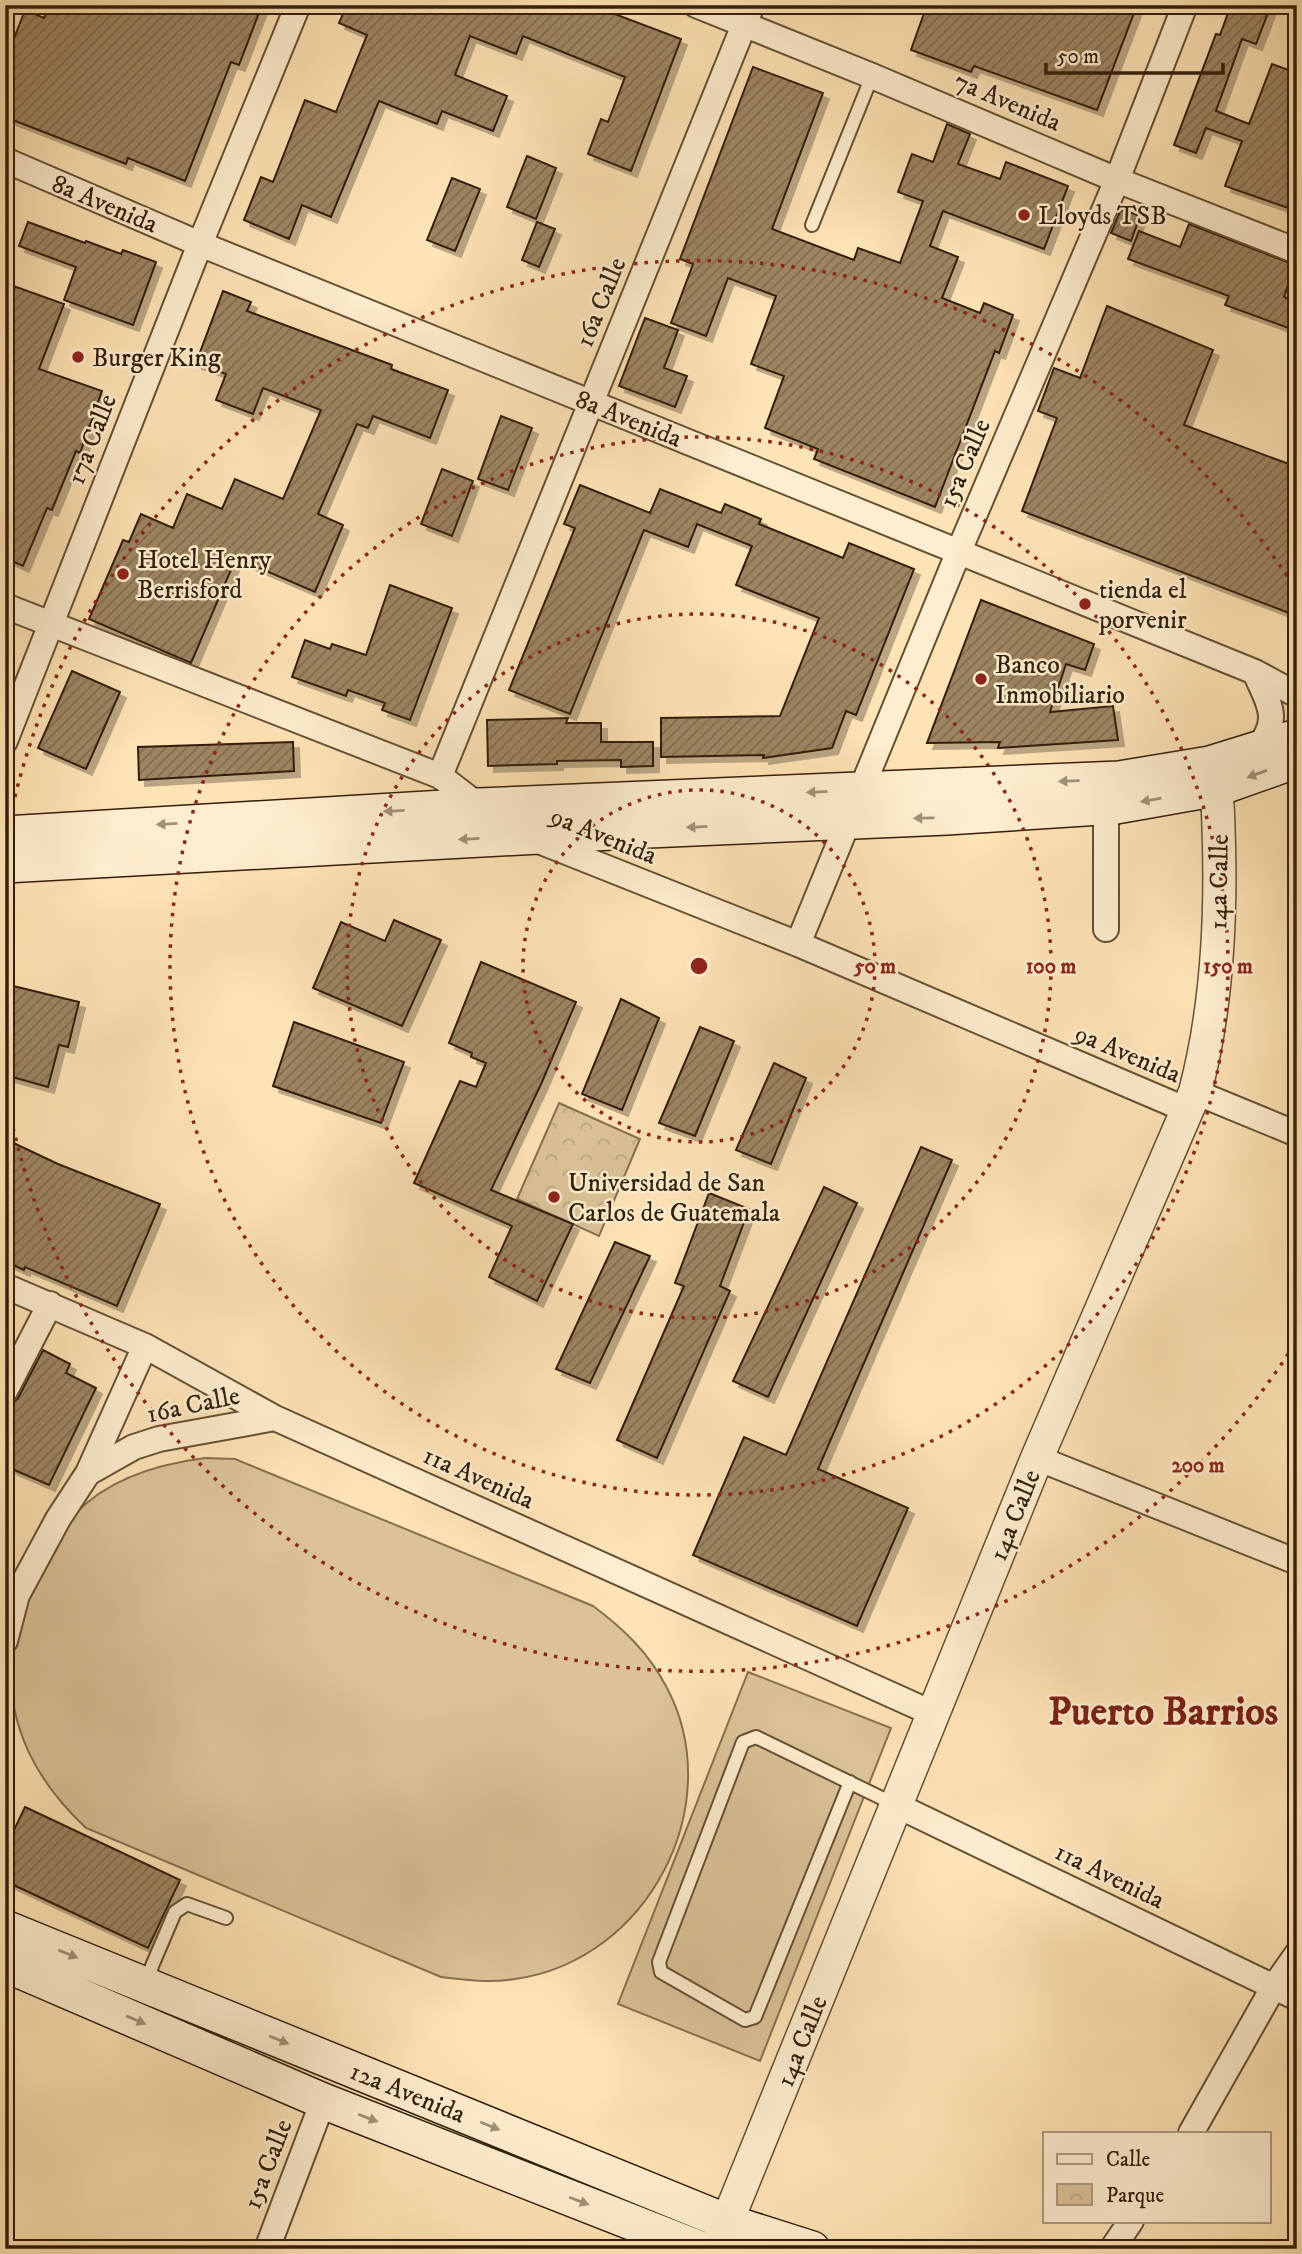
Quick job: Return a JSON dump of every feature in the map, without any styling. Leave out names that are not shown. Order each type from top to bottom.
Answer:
[{"type":"main road","points":[[5,865],[527,836],[1119,779],[1214,776],[1258,748],[1297,737]]},
{"type":"main road","points":[[5,834],[478,806],[856,805],[947,817],[1106,807],[1214,776],[1297,760]]},
{"type":"main road","name":"12a Avenida","points":[[5,1928],[147,1986],[722,2236],[813,2249]]},
{"type":"main road","name":"12a Avenida","points":[[5,1964],[323,2101],[700,2249]]},
{"type":"street","name":"17a Calle","points":[[5,741],[200,244],[298,5]]},
{"type":"street","name":"7a Avenida","points":[[696,5],[748,15],[872,76],[1116,180],[1297,251]]},
{"type":"street","name":"15a Calle","points":[[798,944],[959,551],[1116,180],[1185,5]]},
{"type":"street","name":"16a Calle","points":[[440,776],[748,15]]},
{"type":"street","name":"8a Avenida","points":[[5,160],[200,244],[1255,673],[1297,695]]},
{"type":"street","name":"9a Avenida","points":[[5,606],[440,776],[478,806],[527,836],[1191,1101],[1297,1134]]},
{"type":"street","points":[[1255,673],[1272,713],[1268,735],[1258,748]]},
{"type":"street","name":"14a Calle","points":[[722,2236],[1037,1458],[1191,1101],[1206,1051],[1219,924],[1214,776]]},
{"type":"street","points":[[1106,807],[1106,929]]},
{"type":"street","name":"11a Avenida","points":[[5,1286],[145,1346],[275,1418],[934,1714]]},
{"type":"street","points":[[5,1391],[51,1304]]},
{"type":"street","name":"16a Calle","points":[[5,1641],[18,1595],[58,1519],[89,1473],[145,1346]]},
{"type":"street","name":"16a Calle","points":[[89,1473],[134,1447],[159,1439],[275,1418]]},
{"type":"street","points":[[1037,1458],[1297,1562]]},
{"type":"street","name":"11a Avenida","points":[[896,1805],[1297,1998]]},
{"type":"street","points":[[1192,2132],[1273,1988],[1297,1954]]},
{"type":"street","name":"15a Calle","points":[[267,2249],[323,2101]]},
{"type":"street","points":[[1112,2249],[1130,2222]]},
{"type":"lane","points":[[812,225],[872,76]]},
{"type":"lane","points":[[849,1783],[755,2017],[745,2020],[661,1972],[659,1962],[743,1742],[756,1737],[896,1805]]},
{"type":"lane","points":[[147,1986],[152,1966],[175,1912],[187,1904],[226,1918]]},
{"type":"green space","points":[[559,1103],[640,1139],[599,1236],[517,1199]]},
{"type":"green space","points":[[205,1458],[235,1459],[593,1606],[644,1653],[667,1688],[684,1734],[688,1781],[681,1827],[664,1871],[637,1910],[603,1943],[562,1966],[515,1979],[487,1981],[441,1977],[86,1828],[68,1810],[39,1772],[28,1752],[14,1707],[10,1642],[18,1609],[66,1525],[88,1502],[135,1475],[170,1464]]},
{"type":"green space","points":[[748,1672],[891,1728],[760,2061],[618,2004]]},
{"type":"building","points":[[49,5],[170,5],[190,13],[193,5],[262,5],[239,65],[231,62],[185,181],[128,158],[126,164],[5,117],[5,62],[25,10],[44,18]]},
{"type":"building","points":[[347,5],[591,5],[681,39],[631,171],[588,154],[601,119],[608,122],[625,77],[523,36],[516,54],[470,36],[455,75],[507,96],[493,131],[442,111],[437,124],[379,101],[331,217],[302,205],[289,239],[244,220],[261,177],[273,182],[305,100],[336,112],[367,35],[339,23]]},
{"type":"building","points":[[927,5],[1137,5],[1097,110],[974,66],[971,72],[911,50]]},
{"type":"building","points":[[1231,5],[1271,5],[1256,44],[1242,39],[1216,111],[1249,124],[1272,64],[1297,73],[1297,211],[1225,186],[1242,141],[1206,128],[1196,153],[1174,145],[1216,34],[1220,35]]},
{"type":"building","points":[[753,67],[823,93],[772,229],[854,260],[858,248],[900,263],[923,201],[898,192],[912,154],[933,162],[947,124],[970,134],[958,164],[1000,179],[1006,162],[1068,186],[1044,249],[943,211],[930,246],[958,257],[942,298],[980,313],[984,303],[1013,315],[999,353],[995,351],[935,507],[814,459],[818,449],[765,428],[784,376],[751,364],[776,296],[728,278],[706,336],[671,323],[693,264],[680,259]]},
{"type":"building","points":[[527,156],[556,168],[536,219],[507,207]]},
{"type":"building","points":[[452,178],[480,189],[455,251],[427,240]]},
{"type":"building","points":[[1121,209],[1140,216],[1131,241],[1111,233]]},
{"type":"building","points":[[28,222],[85,243],[86,241],[121,254],[123,250],[156,262],[133,325],[64,300],[76,267],[19,246]]},
{"type":"building","points":[[537,222],[555,229],[539,267],[522,260]]},
{"type":"building","points":[[1189,224],[1295,265],[1284,297],[1297,302],[1297,331],[1225,305],[1229,296],[1128,259],[1139,231],[1180,247]]},
{"type":"building","points":[[5,283],[64,304],[39,369],[102,391],[80,453],[76,451],[52,510],[47,508],[23,566],[5,558],[5,365],[10,351],[5,349]]},
{"type":"building","points":[[223,291],[251,302],[247,311],[392,365],[391,369],[448,390],[430,438],[373,416],[368,428],[357,424],[318,514],[343,525],[315,592],[236,558],[191,663],[89,619],[123,540],[129,542],[141,514],[173,528],[187,494],[222,509],[235,479],[283,499],[321,410],[263,388],[253,414],[216,400],[226,374],[196,363]]},
{"type":"building","points":[[1107,306],[1213,350],[1184,425],[1297,467],[1297,616],[1022,511],[1057,418],[1038,411],[1054,368],[1080,378]]},
{"type":"building","points":[[645,318],[678,330],[664,368],[687,376],[675,407],[619,386]]},
{"type":"building","points":[[501,416],[532,428],[508,490],[478,479]]},
{"type":"building","points":[[442,469],[473,481],[452,536],[421,524]]},
{"type":"building","points":[[580,485],[650,513],[660,489],[721,513],[725,504],[761,519],[759,524],[843,558],[849,543],[914,569],[856,715],[846,711],[832,748],[763,758],[764,755],[661,757],[661,718],[780,716],[819,618],[736,585],[752,546],[697,524],[688,547],[644,530],[570,714],[509,690],[575,528],[564,524]]},
{"type":"building","points":[[390,585],[452,608],[410,720],[382,710],[385,703],[348,690],[346,696],[292,677],[305,640],[330,649],[332,644],[366,655]]},
{"type":"building","points":[[981,600],[1094,644],[1085,670],[1066,664],[1050,712],[1113,706],[1118,740],[998,748],[1000,742],[927,743]]},
{"type":"building","points":[[72,671],[120,692],[86,769],[38,748]]},
{"type":"building","points":[[568,718],[566,723],[601,723],[601,742],[653,742],[653,766],[621,767],[621,760],[488,766],[487,720]]},
{"type":"building","points":[[293,742],[294,771],[139,780],[138,747]]},
{"type":"building","points":[[394,920],[441,940],[402,1026],[313,988],[341,922],[385,941]]},
{"type":"building","points":[[481,962],[576,1002],[491,1190],[573,1224],[537,1301],[489,1277],[512,1226],[414,1183],[460,1081],[476,1087],[486,1063],[471,1057],[472,1053],[449,1043]]},
{"type":"building","points":[[5,984],[79,1002],[68,1047],[59,1045],[48,1087],[5,1075]]},
{"type":"building","points":[[621,999],[659,1018],[622,1110],[582,1094]]},
{"type":"building","points":[[294,1022],[404,1062],[381,1123],[273,1086]]},
{"type":"building","points":[[700,1027],[734,1041],[695,1136],[659,1123]]},
{"type":"building","points":[[774,1063],[806,1078],[771,1164],[736,1150]]},
{"type":"building","points":[[5,1139],[58,1164],[160,1204],[117,1306],[5,1261]]},
{"type":"building","points":[[921,1147],[952,1160],[818,1469],[908,1508],[857,1626],[693,1555],[744,1437],[786,1455]]},
{"type":"building","points":[[824,1187],[857,1203],[768,1397],[733,1381]]},
{"type":"building","points":[[709,1193],[749,1209],[720,1286],[730,1291],[657,1458],[617,1440],[684,1286],[675,1283]]},
{"type":"building","points":[[615,1242],[650,1256],[590,1383],[556,1369]]},
{"type":"building","points":[[43,1350],[70,1364],[66,1373],[96,1388],[49,1485],[5,1466],[5,1414],[18,1398]]},
{"type":"building","points":[[25,1807],[180,1880],[148,1948],[5,1881],[5,1849]]},
{"type":"place","name":"Lloyds TSB","points":[[1024,215]]},
{"type":"place","name":"Burger King","points":[[78,357]]},
{"type":"place","name":"Hotel Henry Berrisford","points":[[123,574]]},
{"type":"place","name":"tienda el porvenir","points":[[1085,604]]},
{"type":"place","name":"Banco Inmobiliario","points":[[981,679]]},
{"type":"place","name":"Universidad de San Carlos de Guatemala","points":[[554,1197]]},
{"type":"district","name":"Puerto Barrios","points":[[1163,1710]]}]
